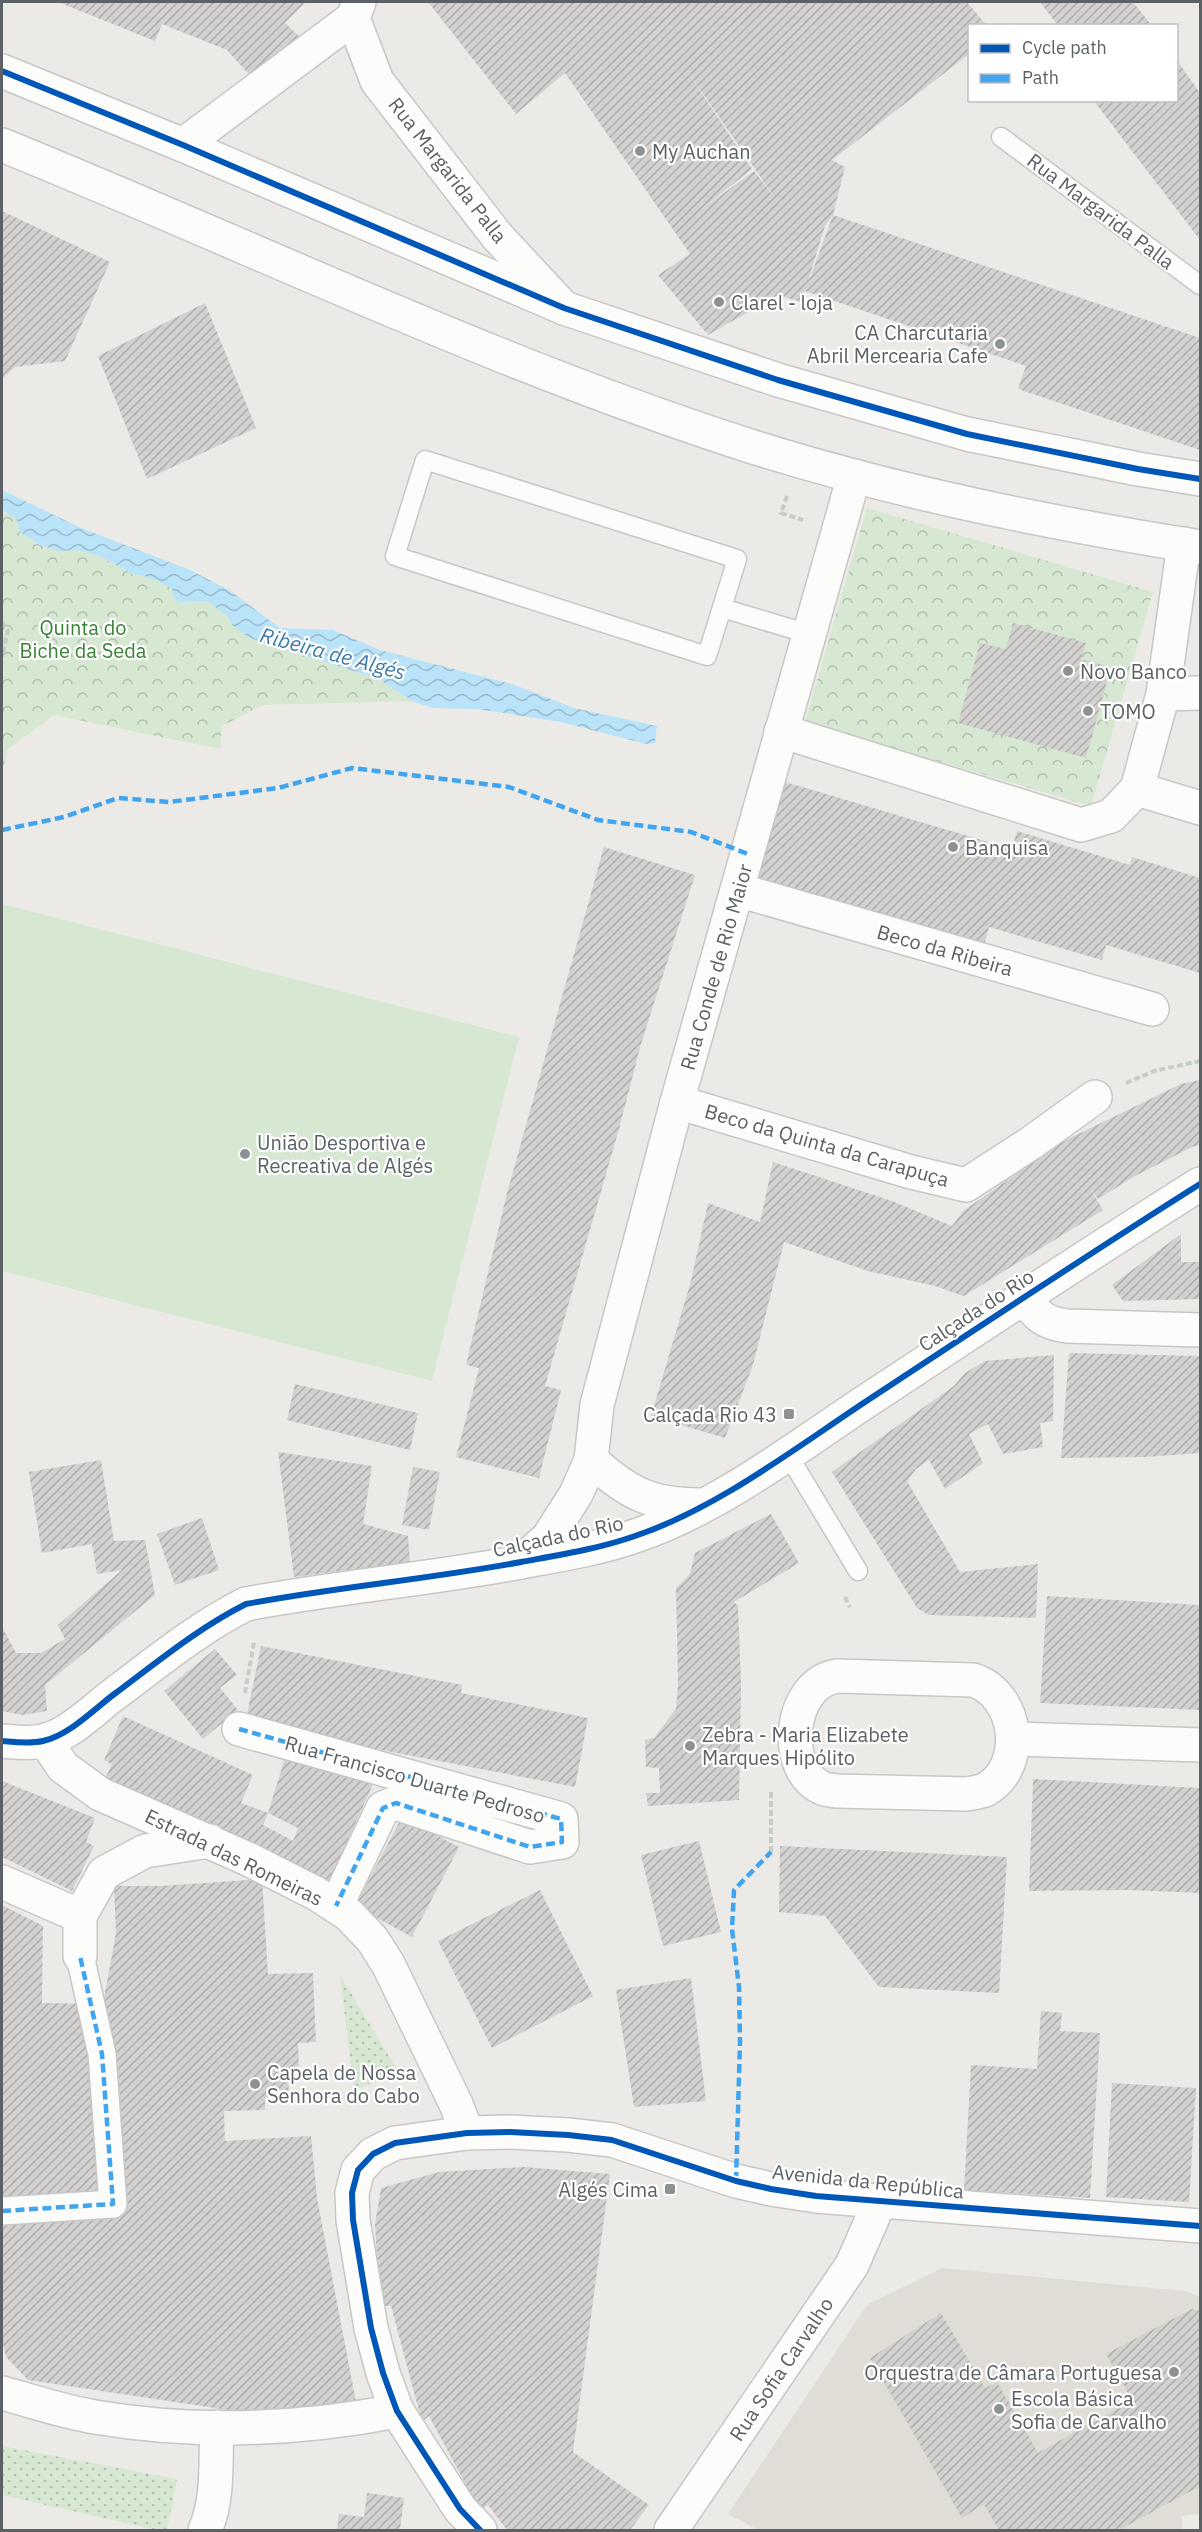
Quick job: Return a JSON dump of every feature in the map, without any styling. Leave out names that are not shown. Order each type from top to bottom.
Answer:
[{"type":"street","name":"Rua Margarida Palla","points":[[183,145],[356,10],[377,81],[497,236],[564,308]]},
{"type":"street","points":[[2,71],[183,145],[564,308],[778,380],[967,434],[1138,469],[1200,479]]},
{"type":"street","points":[[2,145],[500,355],[648,411],[748,445],[907,490],[1068,524],[1192,545],[1163,694],[1137,789],[1111,816],[1081,825],[781,731]]},
{"type":"street","name":"Rua Conde de Rio Maior","points":[[520,1562],[548,1538],[576,1494],[591,1460],[597,1405],[677,1102],[854,476]]},
{"type":"street","points":[[1163,694],[1200,693]]},
{"type":"street","points":[[1137,789],[1200,808]]},
{"type":"street","name":"Beco da Ribeira","points":[[738,890],[1152,1009]]},
{"type":"street","name":"Beco da Quinta da Carapuça","points":[[677,1102],[911,1172],[966,1185],[1031,1143],[1095,1097]]},
{"type":"street","name":"Calçada do Rio","points":[[45,1740],[73,1726],[193,1635],[220,1617],[246,1604],[463,1573],[598,1547],[637,1536],[736,1488],[1024,1299],[1093,1251],[1200,1184]]},
{"type":"street","points":[[1024,1299],[1038,1316],[1051,1324],[1200,1330]]},
{"type":"street","points":[[591,1460],[612,1479],[632,1492],[672,1505],[701,1505]]},
{"type":"street","points":[[837,1676],[973,1680],[986,1684],[1000,1695],[1010,1719],[1013,1739],[1010,1761],[996,1782],[983,1791],[966,1794],[836,1791],[821,1788],[809,1778],[798,1759],[795,1740],[796,1716],[815,1685],[825,1678],[837,1676]]},
{"type":"street","name":"Rua Francisco Duarte Pedroso","points":[[238,1730],[561,1819],[562,1842],[530,1847],[396,1803],[383,1808],[336,1906]]},
{"type":"street","points":[[1013,1739],[1200,1745]]},
{"type":"street","points":[[2,1741],[25,1743],[45,1740]]},
{"type":"street","name":"Estrada das Romeiras","points":[[45,1740],[63,1767],[100,1794],[210,1841],[317,1894],[349,1915],[372,1939],[388,1964],[456,2104],[467,2133]]},
{"type":"street","points":[[2,2211],[113,2204],[102,2054],[80,1956],[80,1916],[105,1873],[145,1851],[210,1841]]},
{"type":"street","points":[[2,1882],[80,1916]]},
{"type":"street","name":"Avenida da República","points":[[467,2133],[510,2132],[612,2140],[707,2172],[771,2189],[880,2201],[1200,2226]]},
{"type":"street","points":[[467,2133],[395,2143],[372,2154],[358,2170],[352,2193],[353,2220],[372,2328],[383,2373],[397,2411],[460,2509],[480,2530]]},
{"type":"street","name":"Rua Sofia Carvalho","points":[[671,2530],[852,2265],[880,2201]]},
{"type":"street","points":[[2,2393],[94,2417],[217,2427],[303,2426],[397,2411]]},
{"type":"street","points":[[205,2530],[211,2516],[215,2495],[217,2427]]},
{"type":"lane","name":"Rua Margarida Palla","points":[[1001,137],[1200,285]]},
{"type":"lane","points":[[425,460],[737,559],[722,608],[706,656],[395,555],[425,460]]},
{"type":"lane","points":[[722,608],[809,634]]},
{"type":"lane","points":[[787,1454],[858,1571]]},
{"type":"path","points":[[2,622],[8,630],[2,656]]},
{"type":"path","points":[[1095,1097],[1154,1071],[1200,1061]]},
{"type":"path","points":[[238,1730],[255,1638]]},
{"type":"path","points":[[771,1785],[771,1852]]},
{"type":"shaded area","name":"Escola Básica Sofia de Carvalho","points":[[942,2268],[1185,2291],[1200,2297],[1200,2514],[1182,2516],[1182,2530],[758,2530],[728,2514],[867,2305]]},
{"type":"green space","points":[[867,508],[1153,592],[1091,806],[805,722]]},
{"type":"green space","name":"Quinta do Biche da Seda","points":[[2,510],[17,518],[20,532],[40,545],[59,551],[78,550],[102,557],[132,574],[148,577],[172,588],[182,604],[207,601],[227,616],[232,625],[250,638],[378,679],[412,701],[263,705],[222,726],[220,749],[54,715],[7,750],[2,777]]},
{"type":"green space","name":"União Desportiva e Recreativa de Algés","points":[[2,904],[519,1037],[432,1381],[2,1271]]},
{"type":"green space","points":[[340,1975],[399,2073],[354,2090]]},
{"type":"green space","points":[[2,2446],[177,2479],[167,2530],[157,2530],[2,2495]]},
{"type":"water","name":"Ribeira de Algés","points":[[2,490],[81,528],[190,570],[229,590],[280,628],[333,630],[380,650],[512,684],[574,708],[657,726],[655,743],[646,744],[561,722],[477,709],[433,708],[412,701],[378,679],[250,638],[232,625],[227,616],[207,601],[179,603],[173,597],[172,588],[148,577],[133,574],[102,557],[78,550],[59,551],[40,545],[20,532],[16,518],[2,510]]},
{"type":"building","points":[[58,2],[306,2],[285,23],[303,40],[252,78],[227,50],[162,24],[155,41]]},
{"type":"building","points":[[428,2],[967,2],[985,24],[968,24],[968,55],[832,160],[845,167],[833,215],[1200,338],[1200,450],[1018,389],[1026,366],[805,291],[801,302],[778,295],[708,335],[658,275],[690,254],[565,73],[516,114]],"holes":[[[683,65],[775,198],[754,171],[699,211],[752,169]],[[833,215],[810,278],[825,226]]]},
{"type":"building","points":[[1040,2],[1133,2],[1150,24],[1056,24]]},
{"type":"building","points":[[1178,62],[1200,93],[1200,240],[1095,102],[1178,102]]},
{"type":"building","points":[[2,211],[110,262],[65,361],[15,367],[2,379]]},
{"type":"building","points":[[205,303],[256,428],[147,479],[98,356]]},
{"type":"building","points":[[1013,623],[1086,643],[1081,659],[1111,667],[1086,758],[958,723],[980,643],[1006,649]]},
{"type":"building","points":[[782,781],[1012,849],[1017,831],[1130,865],[1132,857],[1200,878],[1200,973],[1106,945],[1102,960],[989,927],[984,945],[753,876]]},
{"type":"building","points":[[604,847],[695,875],[641,1044],[545,1386],[561,1390],[539,1478],[456,1457],[479,1368],[466,1365],[507,1193]]},
{"type":"building","points":[[1200,1080],[1200,1145],[1135,1176],[1098,1199],[1090,1188],[1103,1210],[964,1296],[935,1286],[868,1271],[784,1242],[753,1365],[725,1438],[651,1416],[691,1281],[708,1203],[760,1222],[773,1162],[892,1201],[952,1226],[963,1211],[1062,1142],[1181,1084]]},
{"type":"building","points":[[1181,1234],[1181,1262],[1200,1262],[1200,1299],[1123,1301],[1112,1285]]},
{"type":"building","points":[[1069,1353],[1200,1356],[1200,1453],[1145,1457],[1061,1458]]},
{"type":"building","points":[[1054,1355],[1053,1421],[1040,1423],[1043,1447],[1003,1454],[988,1424],[969,1434],[983,1463],[945,1489],[929,1460],[916,1469],[907,1481],[960,1572],[1038,1564],[1036,1618],[929,1615],[917,1608],[832,1472],[954,1386],[965,1373],[985,1361]]},
{"type":"building","points":[[295,1384],[418,1413],[410,1450],[287,1420]]},
{"type":"building","points":[[278,1452],[372,1466],[363,1524],[408,1536],[410,1562],[294,1577]]},
{"type":"building","points":[[101,1460],[114,1541],[145,1540],[155,1595],[45,1685],[47,1711],[22,1715],[2,1711],[2,1627],[16,1653],[41,1653],[65,1639],[58,1625],[122,1570],[97,1574],[92,1544],[42,1553],[29,1472]]},
{"type":"building","points":[[413,1467],[440,1472],[429,1530],[402,1525]]},
{"type":"building","points":[[771,1514],[799,1563],[734,1602],[738,1606],[741,1684],[739,1800],[648,1806],[646,1793],[660,1793],[659,1768],[646,1767],[645,1740],[654,1738],[676,1709],[678,1684],[676,1588],[690,1574],[695,1553]]},
{"type":"building","points":[[202,1518],[219,1570],[175,1585],[157,1534]]},
{"type":"building","points":[[1047,1596],[1200,1605],[1200,1710],[1040,1703]]},
{"type":"building","points":[[261,1646],[462,1685],[461,1693],[588,1718],[575,1787],[245,1724]]},
{"type":"building","points":[[215,1649],[237,1675],[220,1688],[238,1710],[203,1739],[164,1691]]},
{"type":"building","points":[[123,1716],[253,1775],[241,1803],[268,1813],[287,1751],[374,1782],[328,1885],[103,1783],[112,1764],[104,1760]],"holes":[[[268,1813],[298,1828],[293,1841],[263,1825]]]},
{"type":"building","points":[[1033,1779],[1200,1788],[1200,1893],[1130,1890],[1029,1891]]},
{"type":"building","points":[[2,1781],[95,1818],[86,1842],[94,1846],[72,1891],[2,1857]]},
{"type":"building","points":[[402,1817],[459,1847],[412,1937],[355,1906]]},
{"type":"building","points":[[699,1841],[721,1932],[663,1946],[641,1855]]},
{"type":"building","points":[[780,1846],[1007,1857],[999,1993],[879,1987],[825,1916],[779,1912]]},
{"type":"building","points":[[262,1879],[268,1974],[313,1973],[316,2042],[298,2043],[299,2068],[288,2069],[289,2098],[265,2098],[265,2110],[224,2111],[225,2141],[311,2136],[317,2198],[356,2402],[255,2414],[28,2380],[6,2357],[2,2341],[2,1905],[43,1926],[42,2003],[103,2004],[116,1933],[114,1886],[162,1886]]},
{"type":"building","points":[[540,1890],[593,1996],[492,2048],[438,1941]]},
{"type":"building","points":[[691,1978],[706,2101],[634,2107],[616,1990]]},
{"type":"building","points":[[1041,2011],[1062,2013],[1060,2031],[1100,2033],[1090,2198],[964,2190],[971,2065],[1037,2069]]},
{"type":"building","points":[[1112,2083],[1196,2088],[1189,2202],[1106,2197]]},
{"type":"building","points":[[524,2167],[610,2174],[573,2452],[649,2505],[630,2530],[507,2530],[488,2505],[480,2511],[429,2416],[422,2422],[391,2306],[380,2306],[375,2224],[381,2188],[439,2172]]},
{"type":"building","points":[[1192,2309],[1200,2311],[1200,2486],[1119,2530],[999,2530],[984,2504],[962,2518],[870,2358],[941,2313],[985,2388],[997,2382],[1038,2453],[1132,2400],[1106,2354]]},
{"type":"building","points":[[367,2493],[404,2498],[400,2530],[337,2530],[339,2514],[364,2517]]},
{"type":"marked path","points":[[2,830],[64,817],[118,798],[169,802],[278,788],[352,768],[509,787],[598,820],[691,832],[748,854]]},
{"type":"marked path","points":[[239,1729],[561,1819],[562,1842],[530,1847],[396,1803],[383,1808],[336,1906]]},
{"type":"marked path","points":[[736,2181],[740,2042],[739,1987],[732,1929],[734,1890],[771,1852]]},
{"type":"marked path","points":[[2,2211],[113,2204],[102,2054],[80,1956]]},
{"type":"cycle path","points":[[2,71],[183,145],[564,308],[778,380],[967,434],[1138,469],[1200,479]]},
{"type":"cycle path","points":[[2,1741],[38,1742],[62,1734],[178,1646],[228,1613],[246,1604],[487,1568],[564,1554],[621,1541],[665,1524],[725,1494],[754,1476],[1200,1184]]},
{"type":"cycle path","points":[[480,2530],[460,2509],[397,2411],[383,2373],[371,2328],[353,2220],[352,2193],[358,2170],[373,2154],[395,2143],[467,2133],[510,2132],[568,2135],[612,2140],[736,2181],[816,2196],[1200,2226]]},
{"type":"place","name":"My Auchan","points":[[640,151]]},
{"type":"place","name":"Clarel - loja","points":[[719,302]]},
{"type":"place","name":"CA Charcutaria Abril Mercearia Cafe","points":[[1000,344]]},
{"type":"place","name":"Novo Banco","points":[[1068,671]]},
{"type":"place","name":"TOMO","points":[[1088,711]]},
{"type":"place","name":"Banquisa","points":[[953,847]]},
{"type":"place","name":"União Desportiva e Recreativa de Algés","points":[[245,1154]]},
{"type":"place","name":"Calçada Rio 43","points":[[789,1414]]},
{"type":"place","name":"Zebra - Maria Elizabete Marques Hipólito","points":[[690,1746]]},
{"type":"place","name":"Capela de Nossa Senhora do Cabo","points":[[255,2084]]},
{"type":"place","name":"Algés Cima","points":[[670,2189]]},
{"type":"place","name":"Orquestra de Câmara Portuguesa","points":[[1174,2372]]},
{"type":"place","name":"Escola Básica Sofia de Carvalho","points":[[999,2409]]}]
